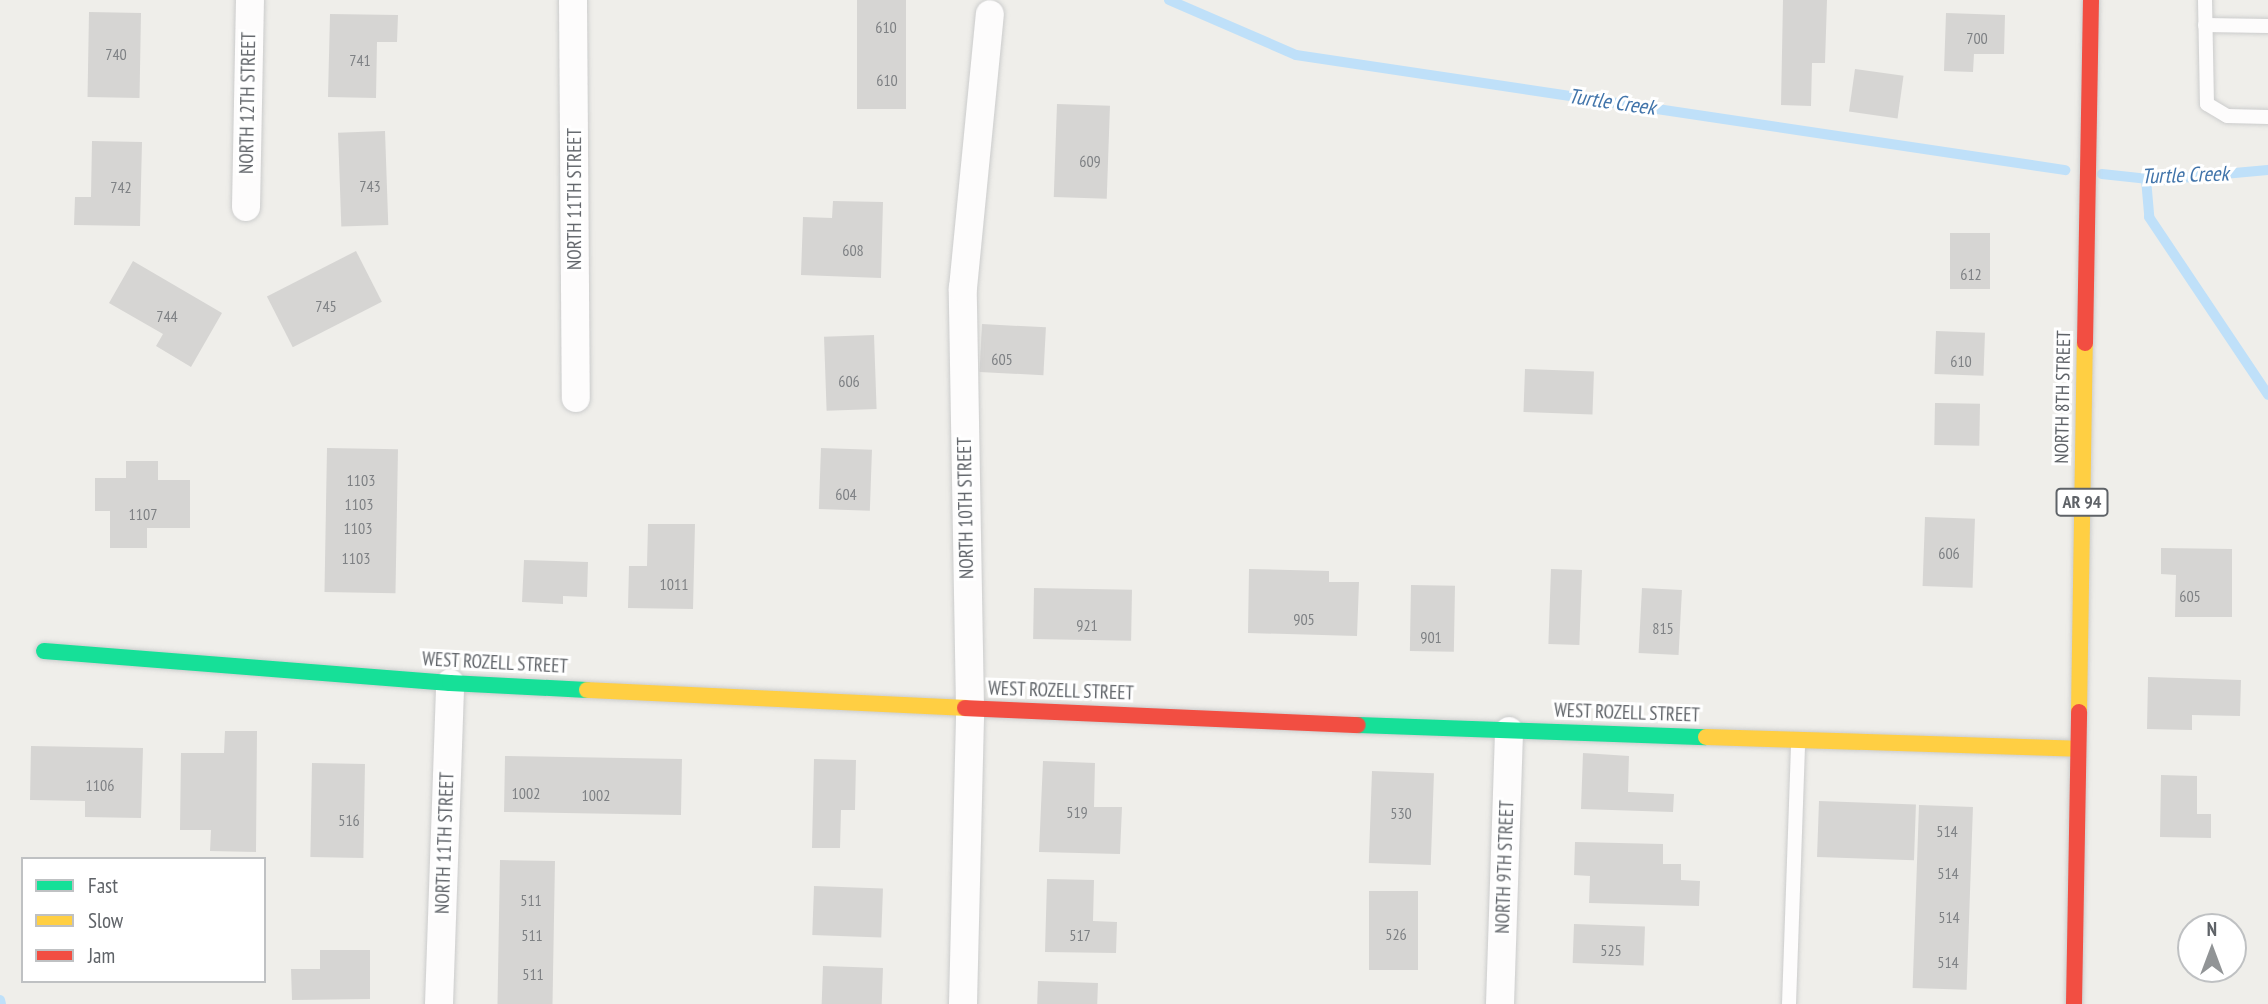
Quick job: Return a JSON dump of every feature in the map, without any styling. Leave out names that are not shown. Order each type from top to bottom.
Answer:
[{"type":"street","name":"NORTH 12TH STREET","points":[[246,207],[250,0]]},
{"type":"street","name":"NORTH 11TH STREET","points":[[573,0],[576,398]]},
{"type":"street","name":"NORTH 8TH STREET","points":[[2074,1004],[2091,0]]},
{"type":"street","name":"NORTH 10TH STREET","points":[[963,1004],[970,708],[963,288],[990,13]]},
{"type":"street","name":"WEST ROZELL STREET","points":[[44,651],[450,682],[970,708],[1509,731],[1798,738],[2078,749]]},
{"type":"street","name":"NORTH 11TH STREET","points":[[439,1004],[450,682]]},
{"type":"street","name":"NORTH 9TH STREET","points":[[1500,1004],[1509,731]]},
{"type":"lane","points":[[2205,0],[2207,104],[2227,116],[2268,117]]},
{"type":"lane","points":[[2205,25],[2268,26]]},
{"type":"lane","points":[[1789,1004],[1798,738]]},
{"type":"building","points":[[857,0],[906,0],[906,109],[857,109]]},
{"type":"building","points":[[1783,0],[1827,0],[1825,63],[1812,63],[1811,106],[1781,105]]},
{"type":"building","points":[[89,12],[141,13],[140,98],[88,97]]},
{"type":"building","points":[[1946,13],[2005,15],[2004,54],[1974,54],[1973,72],[1944,71]]},
{"type":"building","points":[[330,14],[398,15],[397,42],[377,42],[376,98],[328,97]]},
{"type":"building","points":[[1855,69],[1904,76],[1898,118],[1849,112]]},
{"type":"building","points":[[1057,104],[1110,106],[1107,199],[1054,197]]},
{"type":"building","points":[[385,131],[388,225],[341,227],[338,133]]},
{"type":"building","points":[[92,141],[142,142],[140,226],[74,225],[75,197],[91,197]]},
{"type":"building","points":[[833,201],[883,202],[881,278],[801,275],[803,217],[832,218]]},
{"type":"building","points":[[1950,233],[1990,233],[1990,289],[1950,289]]},
{"type":"building","points":[[356,251],[382,302],[293,347],[267,296]]},
{"type":"building","points":[[133,261],[222,313],[191,367],[156,346],[163,334],[109,303]]},
{"type":"building","points":[[982,324],[1046,327],[1043,375],[979,372]]},
{"type":"building","points":[[1936,331],[1985,333],[1983,376],[1934,374]]},
{"type":"building","points":[[874,335],[877,409],[827,411],[824,337]]},
{"type":"building","points":[[1525,369],[1594,371],[1592,414],[1523,412]]},
{"type":"building","points":[[1935,403],[1980,404],[1979,446],[1934,445]]},
{"type":"building","points":[[327,448],[398,449],[395,593],[324,592]]},
{"type":"building","points":[[821,448],[872,450],[870,511],[819,509]]},
{"type":"building","points":[[126,461],[158,461],[158,480],[190,480],[190,528],[147,528],[147,548],[110,548],[110,511],[95,511],[95,478],[126,478]]},
{"type":"building","points":[[1925,517],[1975,519],[1973,588],[1923,586]]},
{"type":"building","points":[[648,524],[695,524],[693,609],[628,608],[629,566],[647,566]]},
{"type":"building","points":[[2161,548],[2232,549],[2232,617],[2175,617],[2176,575],[2161,574]]},
{"type":"building","points":[[524,560],[588,562],[587,597],[563,596],[563,604],[522,602]]},
{"type":"building","points":[[1249,569],[1329,571],[1329,582],[1359,582],[1357,636],[1248,633]]},
{"type":"building","points":[[1551,569],[1582,570],[1579,645],[1548,644]]},
{"type":"building","points":[[1411,585],[1455,586],[1454,652],[1410,651]]},
{"type":"building","points":[[1034,588],[1132,590],[1131,641],[1033,639]]},
{"type":"building","points":[[1642,588],[1682,590],[1679,655],[1639,653]]},
{"type":"building","points":[[2148,677],[2241,680],[2240,716],[2192,715],[2192,730],[2147,729]]},
{"type":"building","points":[[225,731],[257,731],[256,852],[210,851],[211,830],[180,830],[181,753],[224,753]]},
{"type":"building","points":[[31,746],[143,748],[141,818],[85,817],[85,801],[30,800]]},
{"type":"building","points":[[1583,753],[1629,756],[1628,792],[1674,794],[1673,812],[1581,809]]},
{"type":"building","points":[[505,756],[682,759],[681,815],[504,812]]},
{"type":"building","points":[[814,759],[856,760],[855,810],[841,810],[840,848],[812,848]]},
{"type":"building","points":[[1043,761],[1095,763],[1094,807],[1122,807],[1120,854],[1039,852]]},
{"type":"building","points":[[312,763],[365,764],[363,858],[310,857]]},
{"type":"building","points":[[1372,771],[1434,773],[1431,865],[1369,863]]},
{"type":"building","points":[[2161,775],[2197,776],[2197,814],[2211,814],[2211,838],[2160,837]]},
{"type":"building","points":[[1819,801],[1916,804],[1914,860],[1817,857]]},
{"type":"building","points":[[1919,805],[1973,807],[1967,990],[1913,988]]},
{"type":"building","points":[[1575,842],[1663,844],[1663,864],[1681,864],[1681,880],[1700,881],[1699,906],[1589,903],[1590,876],[1574,875]]},
{"type":"building","points":[[500,860],[555,861],[552,1004],[497,1004]]},
{"type":"building","points":[[1047,879],[1094,880],[1093,921],[1117,922],[1116,953],[1045,952]]},
{"type":"building","points":[[814,886],[883,888],[881,937],[812,935]]},
{"type":"building","points":[[1369,891],[1418,891],[1418,970],[1369,970]]},
{"type":"building","points":[[1574,924],[1645,926],[1644,965],[1573,963]]},
{"type":"building","points":[[320,950],[370,950],[370,999],[292,1000],[291,969],[320,969]]},
{"type":"building","points":[[823,966],[883,968],[882,1004],[822,1004]]},
{"type":"building","points":[[1038,981],[1098,983],[1097,1004],[1037,1004]]},
{"type":"waterway","name":"Turtle Creek","points":[[1169,0],[1296,55],[2065,170]]},
{"type":"waterway","name":"Turtle Creek","points":[[2102,174],[2158,180],[2268,170]]},
{"type":"waterway","points":[[2146,179],[2149,217],[2268,395]]},
{"type":"waterway","points":[[0,1000],[1,1004]]},
{"type":"traffic: fast","points":[[44,651],[450,683],[587,690]]},
{"type":"traffic: fast","points":[[1358,725],[1706,737]]},
{"type":"traffic: slow","points":[[2079,712],[2085,343]]},
{"type":"traffic: slow","points":[[587,690],[965,708]]},
{"type":"traffic: slow","points":[[1706,737],[2078,749]]},
{"type":"traffic: jam","points":[[2085,343],[2091,0]]},
{"type":"traffic: jam","points":[[965,708],[1358,725]]},
{"type":"traffic: jam","points":[[2074,1004],[2079,712]]}]
